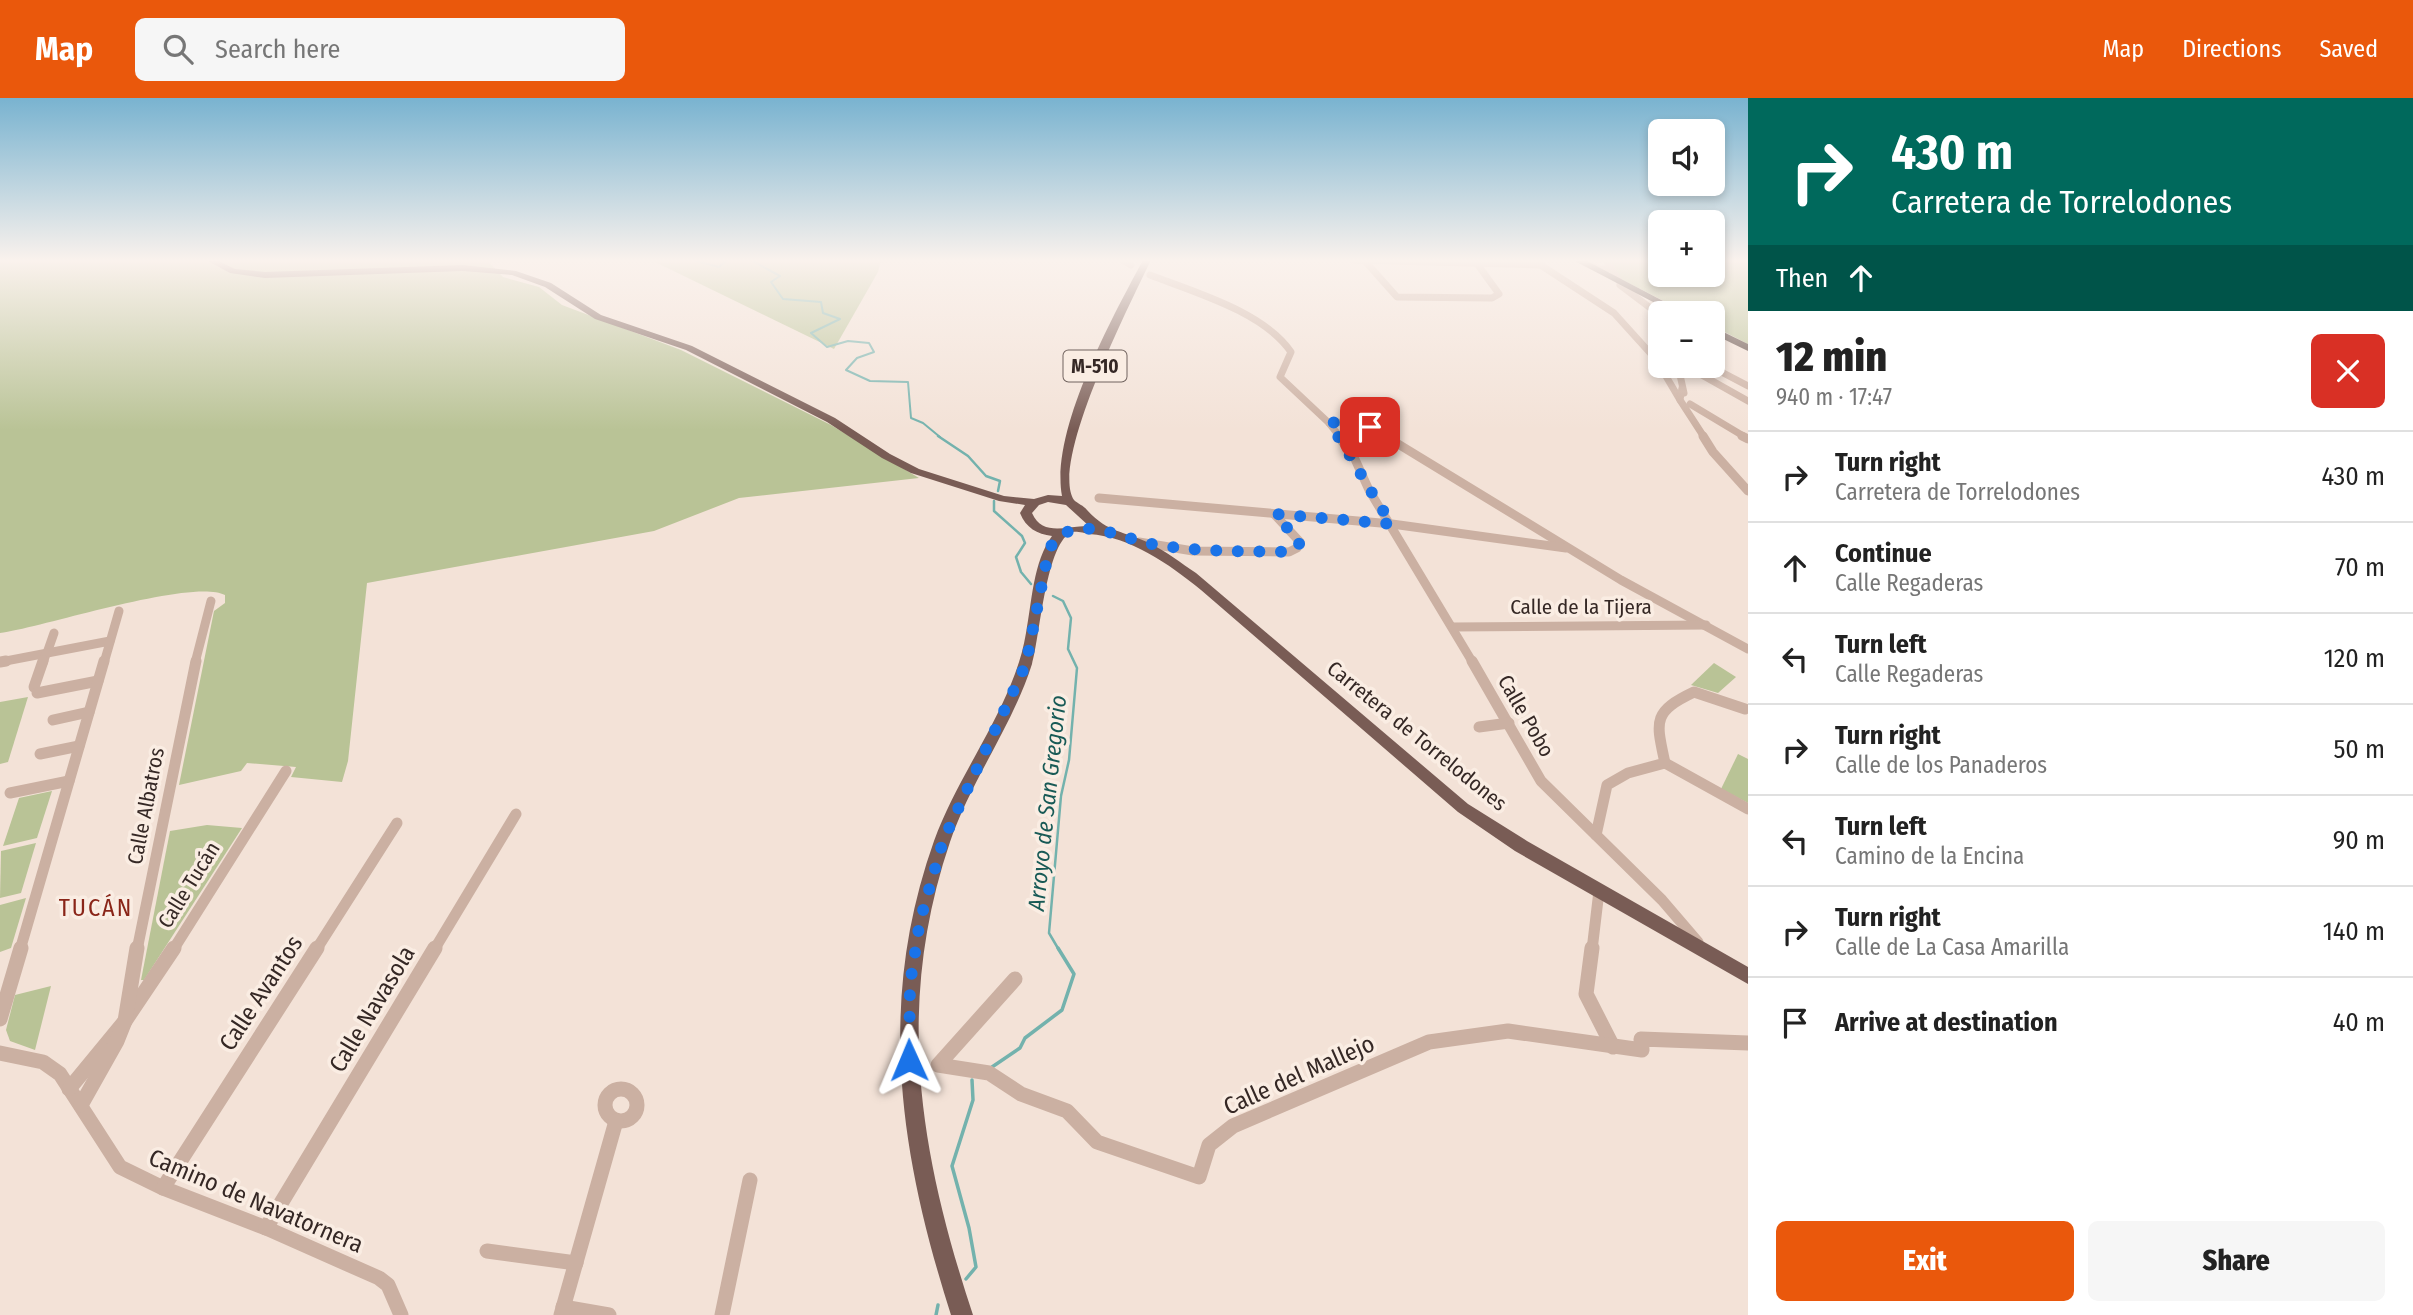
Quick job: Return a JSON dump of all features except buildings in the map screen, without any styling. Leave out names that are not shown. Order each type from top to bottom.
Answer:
[{"type":"highway","points":[[1725,337],[1748,349]]},
{"type":"main road","points":[[598,317],[689,348],[831,420],[886,456],[915,471],[1030,508],[1049,498],[1069,501]]},
{"type":"main road","name":"M-510","points":[[1049,498],[1063,480],[1080,409],[1097,360],[1119,317]]},
{"type":"main road","name":"M-510","points":[[1063,480],[1069,501],[1082,511],[1084,517]]},
{"type":"main road","points":[[1030,508],[1033,526],[1042,531],[1061,533],[1076,529],[1084,517]]},
{"type":"main road","name":"Carretera de Torrelodones","points":[[1084,517],[1109,533]]},
{"type":"main road","name":"Carretera de Torrelodones","points":[[1076,529],[1109,533],[1156,551],[1196,579],[1463,808],[1521,846],[1748,976]]},
{"type":"main road","points":[[1042,531],[1049,549]]},
{"type":"main road","points":[[961,1315],[933,1229],[917,1150],[908,1037],[910,984],[920,921],[943,841],[1026,664],[1049,549],[1061,533]]},
{"type":"street","name":"Calle Pobo","points":[[1248,317],[1288,343],[1291,352],[1280,377],[1329,423],[1354,457],[1369,490],[1453,627],[1541,781],[1662,900],[1709,953]]},
{"type":"street","points":[[1618,317],[1648,349]]},
{"type":"street","points":[[1725,374],[1748,386]]},
{"type":"street","points":[[1668,378],[1713,452],[1748,491]]},
{"type":"street","points":[[1673,378],[1690,404],[1691,416]]},
{"type":"street","points":[[1680,378],[1680,400]]},
{"type":"street","points":[[1707,378],[1748,401]]},
{"type":"street","points":[[1690,404],[1748,439]]},
{"type":"street","points":[[1329,423],[1345,421],[1370,427],[1605,571],[1709,625],[1748,649]]},
{"type":"street","points":[[1099,498],[1392,524],[1570,548]]},
{"type":"street","points":[[1134,541],[1193,551],[1289,552],[1297,548],[1300,542],[1275,514]]},
{"type":"street","name":"Calle Albatros","points":[[125,1021],[189,687],[211,601]]},
{"type":"street","points":[[0,1018],[119,611]]},
{"type":"street","name":"Calle de la Tijera","points":[[1453,627],[1709,625]]},
{"type":"street","points":[[54,633],[35,690],[98,681]]},
{"type":"street","points":[[0,662],[110,640]]},
{"type":"street","points":[[1665,763],[1657,736],[1658,716],[1668,704],[1694,692],[1745,709]]},
{"type":"street","points":[[53,720],[89,712]]},
{"type":"street","points":[[1479,727],[1509,723]]},
{"type":"street","points":[[40,754],[79,746]]},
{"type":"street","points":[[1596,835],[1607,785],[1628,773],[1665,763],[1748,809]]},
{"type":"street","name":"Calle Tucán","points":[[69,1088],[125,1021],[153,981],[286,771]]},
{"type":"street","points":[[10,793],[69,781]]},
{"type":"street","name":"Calle Navasola","points":[[266,1228],[516,814]]},
{"type":"street","name":"Calle Avantos","points":[[163,1188],[397,823]]},
{"type":"street","points":[[1599,891],[1586,994],[1613,1046]]},
{"type":"street","points":[[1662,900],[1667,916],[1662,926]]},
{"type":"street","name":"Calle del Mallejo","points":[[1015,979],[938,1065],[989,1073],[1021,1094],[1067,1111],[1097,1142],[1199,1177],[1209,1145],[1233,1126],[1429,1042],[1508,1031],[1642,1049],[1641,1039],[1748,1044]]},
{"type":"street","name":"Calle Tucán","points":[[80,1105],[117,1041],[125,1021]]},
{"type":"street","name":"Camino de Navatornera","points":[[0,1053],[43,1062],[60,1073],[120,1167],[163,1188],[266,1228],[379,1278],[388,1285],[401,1315]]},
{"type":"street","points":[[609,1315],[562,1311],[616,1121]]},
{"type":"street","points":[[722,1315],[750,1180]]},
{"type":"street","points":[[488,1251],[576,1263]]},
{"type":"green space","points":[[0,317],[593,317],[681,350],[831,425],[919,478],[739,498],[654,531],[367,583],[348,761],[342,782],[291,777],[296,767],[247,763],[241,771],[179,785],[214,611],[225,603],[225,595],[208,592],[182,593],[151,598],[0,633]]},
{"type":"green space","points":[[768,317],[852,317],[834,349]]},
{"type":"green space","points":[[1725,317],[1748,317],[1748,344],[1725,332]]},
{"type":"green space","points":[[1714,663],[1736,677],[1718,693],[1691,685]]},
{"type":"green space","points":[[28,697],[8,762],[0,764],[0,702]]},
{"type":"green space","points":[[1738,754],[1748,759],[1748,803],[1721,789]]},
{"type":"green space","points":[[52,791],[37,838],[3,846],[19,798]]},
{"type":"green space","points":[[207,825],[242,828],[144,980],[141,980],[170,831]]},
{"type":"green space","points":[[36,843],[21,893],[0,898],[1,851]]},
{"type":"green space","points":[[26,898],[11,948],[0,952],[0,905]]},
{"type":"green space","points":[[51,986],[35,1050],[10,1041],[6,1030],[15,995]]},
{"type":"waterway","name":"Arroyo de San Gregorio","points":[[834,317],[840,319],[811,333],[827,347],[848,341],[869,343],[874,352],[857,358],[846,370],[870,381],[908,382],[911,418],[923,423],[940,437]]},
{"type":"waterway","name":"Arroyo de San Gregorio","points":[[938,436],[968,456],[986,476],[1000,481],[998,491]]},
{"type":"waterway","name":"Arroyo de San Gregorio","points":[[994,501],[994,511],[1022,536],[1025,543],[1016,557],[1021,572],[1031,584]]},
{"type":"waterway","name":"Arroyo de San Gregorio","points":[[1053,596],[1063,601],[1071,618],[1068,649],[1077,668],[1069,760],[1061,796],[1049,933],[1059,950]]},
{"type":"waterway","name":"Arroyo de San Gregorio","points":[[992,1067],[1020,1048],[1025,1038],[1062,1010],[1074,974],[1058,948]]},
{"type":"waterway","name":"Arroyo de San Gregorio","points":[[966,1279],[976,1267],[969,1228],[952,1166],[973,1100],[972,1080]]},
{"type":"waterway","name":"Arroyo de San Gregorio","points":[[936,1315],[938,1305]]},
{"type":"district","name":"TUCÁN","points":[[96,908]]},
{"type":"route","points":[[909,1060],[910,984],[920,921],[943,841],[1026,664],[1049,549],[1056,537],[1076,529],[1087,529],[1134,541],[1193,551],[1289,552],[1297,548],[1300,542],[1275,514],[1392,524],[1369,490],[1354,457],[1329,423],[1356,422],[1370,427]]}]
